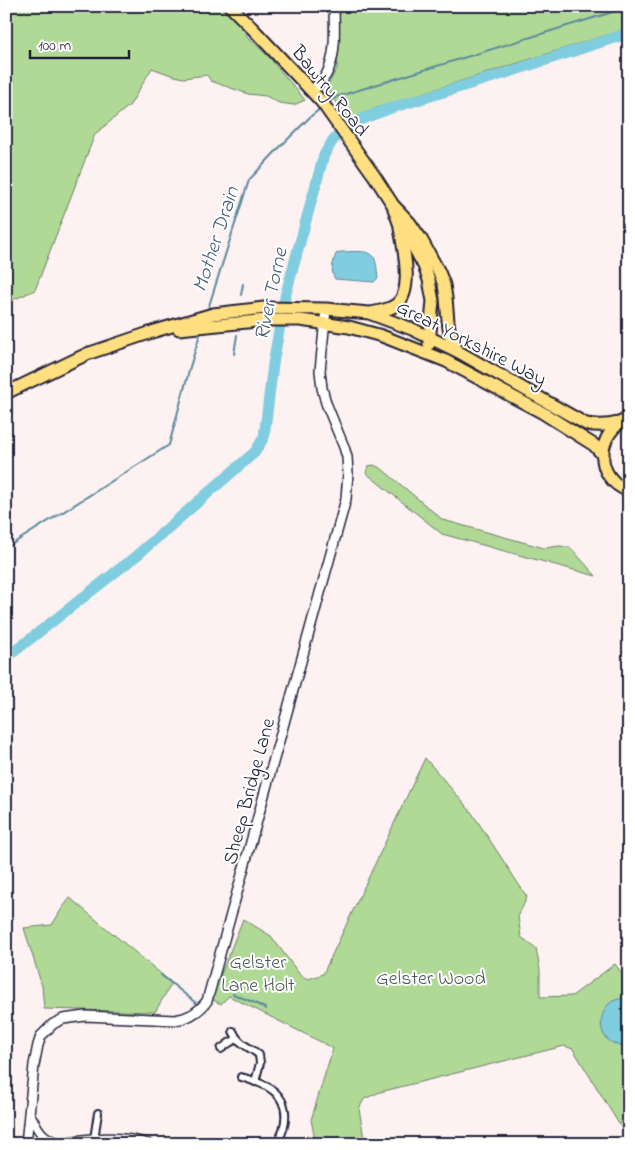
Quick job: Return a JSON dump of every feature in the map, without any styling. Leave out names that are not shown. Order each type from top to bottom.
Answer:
[{"type":"highway","name":"Bawtry Road","points":[[230,6],[321,101],[393,205],[410,223],[421,239],[439,272],[446,298],[450,335],[457,351]]},
{"type":"highway","name":"Bawtry Road","points":[[393,205],[399,223],[424,266],[429,280],[433,301],[433,340]]},
{"type":"highway","points":[[369,313],[391,308],[398,304],[402,298],[407,281],[399,223]]},
{"type":"highway","name":"Great Yorkshire Way","points":[[6,393],[88,354],[155,331],[194,324],[213,314],[264,308],[304,308],[369,313],[408,327],[457,351],[586,424],[608,426],[624,420]]},
{"type":"highway","name":"Great Yorkshire Way","points":[[194,324],[208,326],[266,320],[300,320],[349,327],[382,336],[446,361],[543,413],[594,445],[603,456]]},
{"type":"highway","name":"Bawtry Road","points":[[428,353],[433,340],[448,321]]},
{"type":"highway","points":[[624,420],[607,437],[603,456],[610,477],[616,484],[629,491]]},
{"type":"main road","points":[[312,91],[323,80],[329,68],[333,46],[334,6]]},
{"type":"main road","name":"Sheep Bridge Lane","points":[[26,1144],[34,1065],[38,1045],[41,1036],[53,1024],[63,1019],[85,1016],[176,1020],[194,1014],[208,1001],[346,499],[347,457],[326,403],[320,372],[326,309]]},
{"type":"main road","points":[[29,1114],[40,1132],[57,1143],[94,1139],[134,1140],[148,1144]]},
{"type":"street","points":[[233,1031],[237,1039],[259,1055],[260,1063],[254,1082]]},
{"type":"street","points":[[221,1050],[237,1039]]},
{"type":"street","points":[[241,1076],[272,1090],[279,1096],[284,1105],[286,1113],[285,1124],[277,1144]]},
{"type":"street","points":[[94,1139],[98,1113]]},
{"type":"green space","points":[[6,6],[221,6],[244,30],[249,40],[268,56],[305,100],[294,105],[279,103],[266,96],[248,94],[211,81],[207,75],[183,78],[152,68],[130,105],[95,134],[35,290],[6,303]]},
{"type":"green space","points":[[340,6],[629,6],[629,28],[376,108],[349,121],[326,88],[337,69]]},
{"type":"green space","points":[[374,465],[382,469],[443,520],[544,548],[570,547],[596,576],[442,534],[366,473],[368,466]]},
{"type":"green space","name":"Gelster Wood","points":[[425,758],[472,813],[527,897],[518,917],[521,937],[536,948],[540,970],[540,997],[572,996],[615,964],[629,983],[629,1009],[628,1007],[602,1017],[622,1029],[627,1026],[629,1028],[629,1126],[622,1129],[573,1049],[564,1046],[380,1092],[364,1099],[359,1109],[365,1144],[316,1144],[311,1120],[333,1048],[229,996],[221,1004],[211,999],[243,919],[271,936],[300,975],[308,979],[323,974]]},
{"type":"green space","points":[[70,898],[172,983],[155,1012],[44,1009],[42,986],[24,928],[52,925]]},
{"type":"water","points":[[341,252],[372,254],[376,262],[378,278],[374,282],[335,279],[332,270],[333,264],[336,254]]},
{"type":"water","points":[[628,997],[629,1028],[627,1026],[622,1029],[628,1046],[623,1046],[614,1044],[607,1039],[601,1024],[603,1013],[609,1004],[615,1000]]},
{"type":"waterway","name":"Mother Drain","points":[[327,104],[336,97],[629,7]]},
{"type":"waterway","name":"River Torne","points":[[6,658],[136,556],[255,452],[264,437],[273,364],[285,297],[324,155],[333,140],[354,122],[391,108],[629,33]]},
{"type":"waterway","name":"Mother Drain","points":[[207,312],[249,180],[321,108]]},
{"type":"waterway","points":[[241,295],[243,284]]},
{"type":"waterway","name":"Mother Drain","points":[[6,548],[169,445],[201,331]]},
{"type":"waterway","points":[[234,354],[237,335]]},
{"type":"waterway","points":[[161,975],[196,1003]]},
{"type":"waterway","points":[[233,994],[266,1009]]},
{"type":"park label","name":"Gelster Lane Holt","points":[[258,972]]}]
